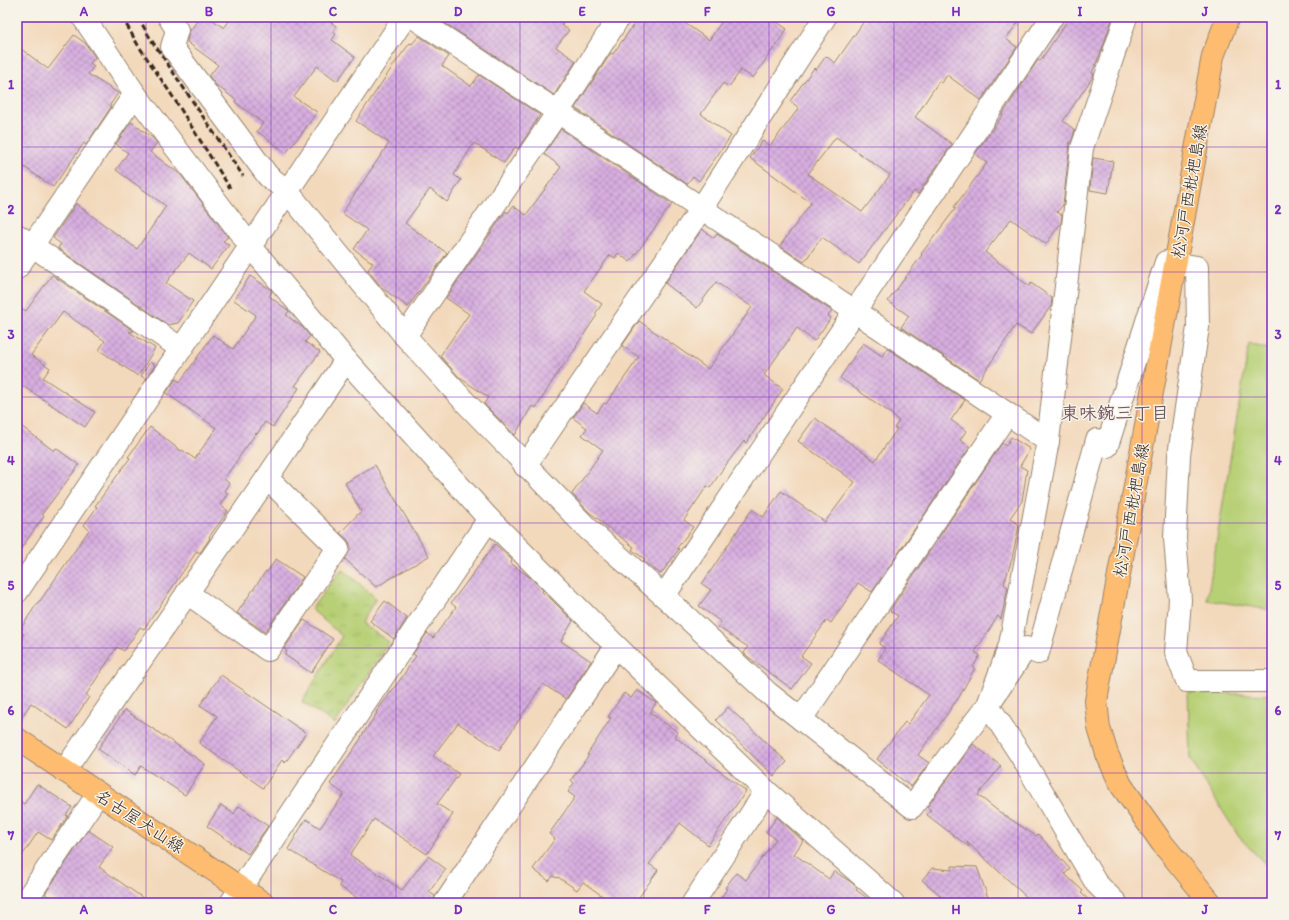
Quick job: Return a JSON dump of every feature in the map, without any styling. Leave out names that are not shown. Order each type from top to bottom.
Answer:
[{"type":"main road","name":"松河戸西枇杷島線","points":[[1211,903],[1162,843],[1121,785],[1107,754],[1098,728],[1096,701],[1213,56],[1228,17]]},
{"type":"main road","name":"名古屋犬山線","points":[[17,739],[98,794],[236,896],[263,903]]},
{"type":"street","points":[[83,17],[135,94],[251,247],[346,360],[489,519],[616,646],[766,791],[893,903]]},
{"type":"street","points":[[17,592],[180,348],[251,247],[287,191],[405,17]]},
{"type":"street","points":[[413,17],[558,112],[1048,441]]},
{"type":"street","points":[[405,336],[558,112],[619,17]]},
{"type":"street","points":[[525,466],[701,209],[826,17]]},
{"type":"street","points":[[664,596],[856,312],[1052,17]]},
{"type":"street","points":[[988,705],[1010,645],[1048,441],[1082,148],[1126,17]]},
{"type":"street","points":[[177,21],[172,47],[268,176],[287,191],[405,336],[466,403],[525,466],[589,530],[664,596],[768,693],[912,807],[988,705],[1026,648],[1038,653],[1097,440],[1107,446],[1166,262],[1197,267],[1198,327],[1179,455],[1175,538],[1180,600],[1176,652],[1187,680],[1272,681]]},
{"type":"street","points":[[17,268],[25,240],[135,94]]},
{"type":"street","points":[[25,240],[180,348]]},
{"type":"street","points":[[64,770],[267,478],[346,360]]},
{"type":"street","points":[[801,719],[1007,414]]},
{"type":"street","points":[[187,593],[268,650],[338,548],[267,478]]},
{"type":"street","points":[[236,896],[489,519]]},
{"type":"street","points":[[445,903],[616,646]]},
{"type":"street","points":[[988,705],[1020,754],[1096,883],[1116,903]]},
{"type":"street","points":[[693,903],[766,791]]},
{"type":"street","points":[[24,903],[98,794]]},
{"type":"green space","points":[[1249,344],[1272,350],[1272,610],[1207,600]]},
{"type":"green space","points":[[342,569],[376,598],[361,623],[389,642],[335,724],[302,702],[342,636],[311,609]]},
{"type":"green space","points":[[1188,692],[1272,695],[1272,871],[1239,837],[1190,759]]},
{"type":"building","points":[[200,17],[209,17],[224,28],[232,17],[324,17],[336,26],[333,32],[336,34],[332,40],[355,57],[337,81],[317,66],[294,97],[317,112],[286,153],[257,131],[263,123],[235,102],[236,100],[216,85],[209,76],[218,65],[187,42],[189,32]]},
{"type":"building","points":[[438,17],[567,17],[561,25],[569,30],[556,47],[576,61],[554,95],[440,20],[441,19]]},
{"type":"building","points":[[639,17],[676,17],[709,40],[725,17],[770,17],[787,29],[753,78],[741,70],[729,87],[723,83],[701,114],[731,136],[699,181],[693,176],[687,184],[575,108],[611,53],[613,54]]},
{"type":"building","points":[[867,17],[1022,17],[1006,39],[1017,47],[981,100],[947,75],[942,83],[939,81],[915,117],[952,144],[918,194],[914,191],[859,264],[822,237],[804,262],[780,246],[811,203],[750,158],[762,141],[770,146],[799,108],[790,101],[814,68],[816,70],[826,56],[835,63]],"holes":[[[836,137],[890,175],[862,212],[808,174]]]},
{"type":"building","points":[[1070,17],[1113,17],[1092,73],[1094,74],[1063,121],[1075,130],[1072,140],[1069,143],[1063,205],[1057,212],[1062,215],[1061,223],[1046,244],[1011,219],[985,252],[1029,286],[1031,283],[1052,298],[1051,306],[1031,334],[1016,325],[979,380],[901,327],[909,316],[888,301],[987,163],[975,154],[1003,115],[1038,60],[1040,61]]},
{"type":"building","points":[[74,35],[85,43],[95,57],[90,63],[94,66],[88,74],[118,93],[110,105],[111,107],[86,145],[84,143],[53,187],[17,162],[17,46],[48,69]]},
{"type":"building","points":[[419,36],[449,56],[442,66],[471,86],[479,75],[540,115],[518,149],[515,147],[504,163],[474,143],[454,175],[461,180],[447,202],[430,189],[405,223],[447,253],[408,307],[382,288],[368,270],[373,263],[354,249],[367,230],[342,213],[389,143],[356,121],[395,63],[410,43],[412,44]]},
{"type":"building","points":[[131,122],[154,139],[157,143],[150,152],[181,175],[228,237],[223,241],[229,245],[211,269],[189,253],[166,283],[193,301],[178,323],[168,325],[58,248],[61,244],[53,238],[76,204],[137,249],[166,206],[116,170],[128,153],[116,144]]},
{"type":"building","points":[[561,129],[672,204],[630,262],[618,253],[615,258],[610,255],[584,291],[602,304],[595,314],[597,315],[536,408],[532,406],[515,435],[484,404],[488,397],[460,378],[440,356],[469,314],[446,298],[506,211],[508,213],[513,206],[526,215],[561,167],[544,154]]},
{"type":"building","points":[[1093,158],[1113,161],[1108,193],[1090,190]]},
{"type":"building","points":[[702,229],[714,238],[717,234],[832,311],[828,316],[831,318],[814,341],[797,328],[764,375],[783,389],[746,443],[744,441],[710,488],[707,486],[684,520],[693,527],[677,548],[679,549],[661,574],[643,561],[645,559],[632,550],[634,547],[589,512],[572,494],[603,450],[582,435],[587,428],[573,418],[583,403],[597,413],[604,403],[606,404],[639,357],[622,346],[639,321],[708,369],[752,307],[716,282],[697,308],[665,283]]},
{"type":"building","points":[[52,275],[134,331],[129,332],[155,348],[138,376],[99,350],[105,341],[63,312],[31,355],[50,368],[43,378],[95,412],[85,427],[17,382],[17,306],[26,311]]},
{"type":"building","points":[[250,276],[272,291],[269,296],[289,311],[286,315],[302,327],[310,336],[305,342],[320,352],[295,386],[299,388],[273,427],[265,422],[224,479],[229,483],[224,491],[228,493],[220,505],[228,511],[209,537],[210,538],[200,553],[197,551],[144,629],[140,627],[124,651],[117,647],[86,695],[89,697],[68,729],[31,703],[17,724],[17,645],[24,634],[20,631],[28,617],[89,530],[84,525],[97,507],[95,506],[130,458],[128,457],[150,427],[181,451],[182,450],[195,459],[216,428],[166,393],[176,379],[180,382],[213,335],[233,349],[256,315],[234,300]]},
{"type":"building","points":[[863,343],[882,356],[887,348],[965,400],[951,420],[966,431],[960,440],[970,447],[872,592],[858,583],[831,623],[827,620],[801,656],[811,663],[792,689],[747,656],[744,653],[748,647],[718,627],[721,622],[699,606],[711,590],[702,584],[752,509],[763,517],[781,491],[825,522],[855,482],[798,441],[815,418],[875,461],[897,429],[894,428],[899,421],[892,414],[840,378]]},
{"type":"building","points":[[150,362],[155,365],[146,379],[141,376]]},
{"type":"building","points":[[17,423],[54,451],[56,448],[79,465],[42,514],[44,516],[17,554]]},
{"type":"building","points":[[1011,437],[1030,449],[1020,466],[1027,470],[1022,501],[1010,518],[1019,525],[1012,559],[1004,584],[1008,587],[1001,619],[998,616],[975,652],[980,655],[973,667],[975,668],[959,697],[918,755],[929,763],[911,787],[877,759],[905,722],[908,724],[929,695],[878,660],[885,648],[879,644],[898,616],[890,611],[893,606],[1002,443],[1006,446]]},
{"type":"building","points":[[375,465],[429,556],[376,587],[345,559],[350,550],[350,544],[340,533],[361,511],[345,483]]},
{"type":"building","points":[[495,544],[512,560],[511,563],[513,565],[531,578],[543,590],[542,592],[573,621],[561,641],[591,661],[566,699],[543,684],[499,750],[458,723],[433,756],[459,774],[437,804],[453,814],[427,854],[374,819],[350,855],[402,890],[428,856],[446,869],[429,892],[435,896],[433,903],[365,903],[339,886],[341,882],[288,849],[306,819],[320,828],[344,794],[330,784],[362,737],[377,713],[376,712],[416,656],[413,654],[427,633],[433,638],[456,607],[451,603]]},
{"type":"building","points":[[276,559],[303,577],[265,632],[237,613]]},
{"type":"building","points":[[385,601],[407,618],[394,639],[370,621]]},
{"type":"building","points":[[304,620],[333,639],[311,673],[285,655],[287,651],[284,649]]},
{"type":"building","points":[[221,675],[306,733],[285,763],[282,760],[263,788],[199,743],[217,716],[200,705]]},
{"type":"building","points":[[637,690],[656,703],[650,713],[678,732],[675,737],[746,791],[708,845],[680,823],[649,864],[658,870],[635,903],[612,903],[583,882],[577,890],[558,877],[553,876],[549,881],[533,869],[555,839],[549,834],[575,797],[568,792],[574,783],[571,780],[589,755],[587,755],[611,718],[608,717],[624,693],[631,698]]},
{"type":"building","points":[[728,707],[787,762],[774,776],[716,720]]},
{"type":"building","points":[[125,710],[205,764],[185,795],[141,766],[135,775],[98,749]]},
{"type":"building","points":[[973,744],[1001,766],[978,795],[998,811],[1036,836],[1038,834],[1070,869],[1065,874],[1083,891],[1081,893],[1092,903],[1033,903],[967,842],[969,847],[927,815],[931,810],[927,807]]},
{"type":"building","points":[[37,784],[72,807],[66,815],[68,816],[51,840],[38,832],[17,863],[17,799],[24,804]]},
{"type":"building","points":[[221,805],[234,814],[239,806],[268,826],[248,854],[207,826]]},
{"type":"building","points":[[777,817],[803,841],[794,854],[829,879],[834,871],[851,882],[858,888],[856,890],[874,903],[717,903],[727,889],[725,888],[736,873],[746,880],[776,839],[766,832]]},
{"type":"building","points":[[88,830],[113,847],[99,867],[150,903],[58,903],[45,894]]},
{"type":"building","points":[[952,866],[977,867],[990,903],[942,903],[940,895],[922,880],[932,868],[952,870]]},
{"type":"railway","points":[[122,17],[138,45],[173,97],[230,188]]},
{"type":"railway","points":[[138,17],[150,38],[243,176]]},
{"type":"district","name":"東味鋺三丁目","points":[[1115,413]]}]
